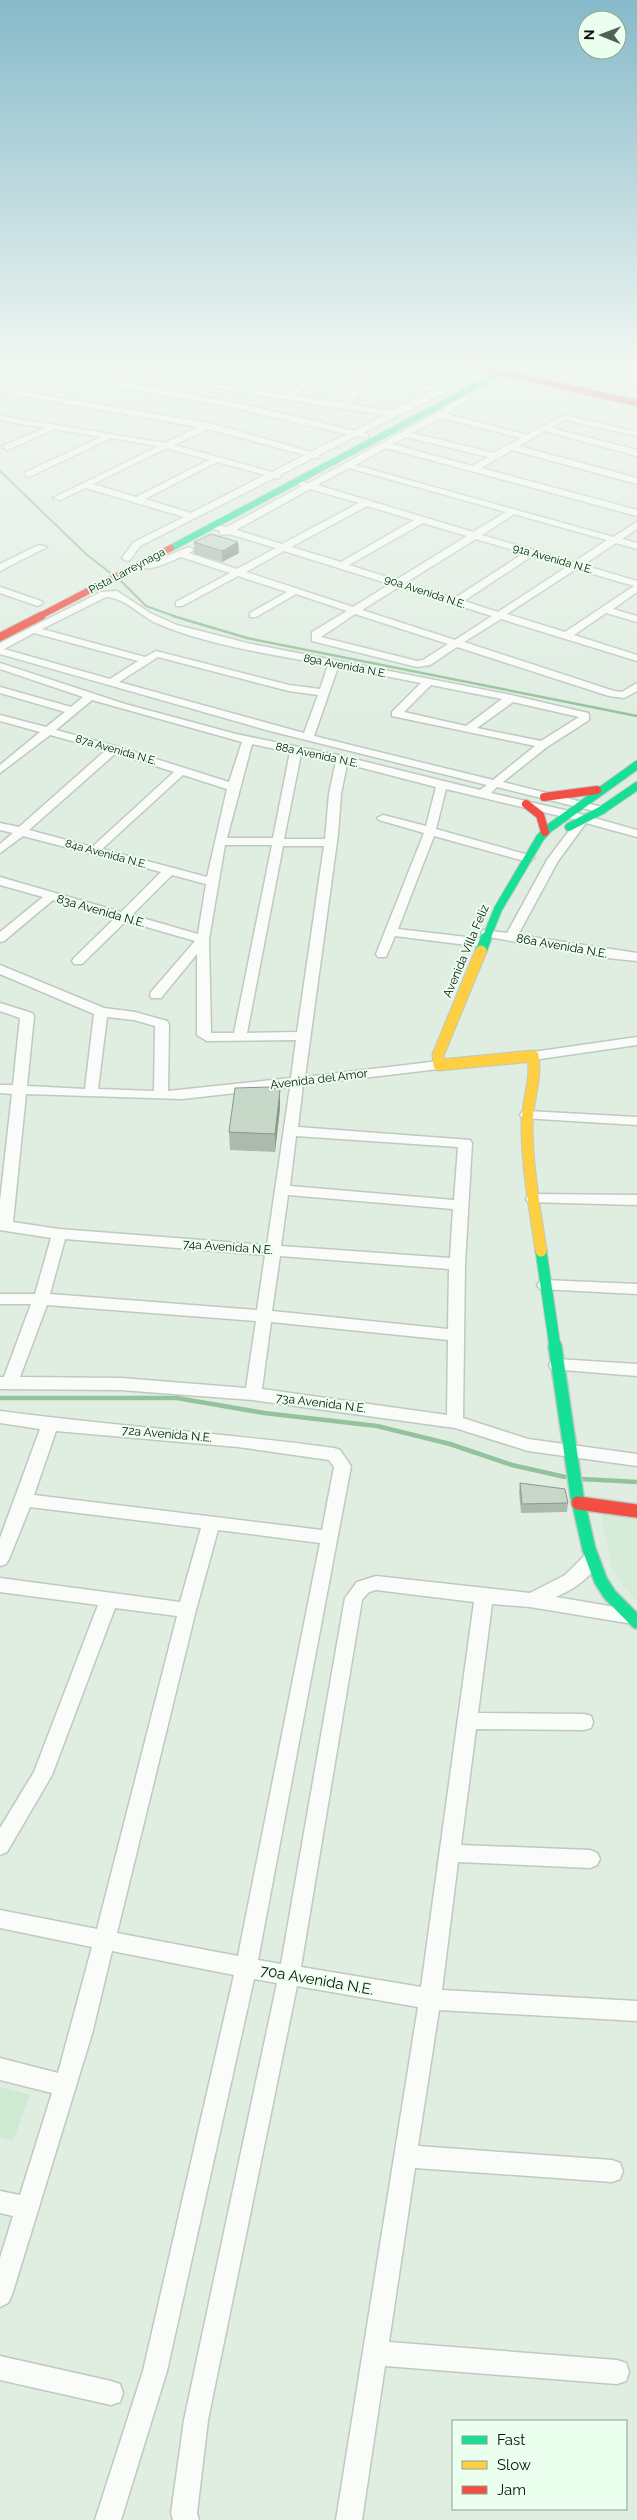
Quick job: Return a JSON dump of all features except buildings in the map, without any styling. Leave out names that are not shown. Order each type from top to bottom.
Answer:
[{"type":"main road","name":"Pista Larreynaga","points":[[84,580],[228,506],[272,481]]},
{"type":"main road","name":"Pista Larreynaga","points":[[0,638],[43,615],[72,605],[110,580],[196,541],[214,526],[309,481]]},
{"type":"main road","points":[[196,541],[233,514],[235,511],[228,506]]},
{"type":"main road","points":[[124,560],[134,568]]},
{"type":"main road","points":[[43,615],[81,591],[70,586]]},
{"type":"main road","points":[[26,610],[42,601]]},
{"type":"main road","name":"Avenida Villa Feliz","points":[[438,1065],[438,1055],[498,909],[545,832],[637,765]]},
{"type":"main road","name":"Avenida Villa Feliz","points":[[530,856],[583,819],[602,810],[637,786]]},
{"type":"main road","points":[[544,797],[605,788]]},
{"type":"main road","points":[[526,804],[534,809],[544,820],[545,832]]},
{"type":"main road","points":[[532,1056],[537,1073],[526,1115],[527,1152],[571,1467],[591,1560],[610,1595],[633,1619]]},
{"type":"main road","name":"Avenida del Amor","points":[[438,1065],[532,1056]]},
{"type":"main road","points":[[578,1500],[637,1511]]},
{"type":"street","points":[[57,498],[95,481]]},
{"type":"street","points":[[137,500],[175,481]]},
{"type":"street","points":[[124,560],[137,544],[192,516],[270,481]]},
{"type":"street","points":[[415,481],[512,512],[637,546]]},
{"type":"street","points":[[515,481],[637,514]]},
{"type":"street","points":[[212,538],[303,484]]},
{"type":"street","name":"91a Avenida N.E.","points":[[303,484],[637,584]]},
{"type":"street","points":[[86,485],[192,516]]},
{"type":"street","points":[[179,604],[366,503]]},
{"type":"street","points":[[512,512],[316,634],[316,639],[422,664],[637,525]]},
{"type":"street","points":[[343,565],[421,520]]},
{"type":"street","name":"90a Avenida N.E.","points":[[214,526],[637,658]]},
{"type":"street","points":[[134,568],[157,564],[181,554],[196,541]]},
{"type":"street","points":[[0,568],[42,547]]},
{"type":"street","points":[[456,602],[530,553]]},
{"type":"street","points":[[181,554],[613,694],[624,695],[637,686]]},
{"type":"street","points":[[566,636],[637,588]]},
{"type":"street","points":[[0,590],[42,601]]},
{"type":"street","points":[[253,615],[295,591]]},
{"type":"street","name":"89a Avenida N.E.","points":[[72,605],[104,594],[117,594],[147,615],[174,626],[246,646],[579,712],[585,718],[543,745]]},
{"type":"street","points":[[0,647],[33,630],[72,605]]},
{"type":"street","points":[[606,610],[637,619]]},
{"type":"street","points":[[33,630],[145,660]]},
{"type":"street","name":"88a Avenida N.E.","points":[[0,651],[112,682],[176,703],[494,785],[602,810]]},
{"type":"street","points":[[112,682],[153,655],[159,654],[289,688],[323,692]]},
{"type":"street","points":[[308,737],[334,664]]},
{"type":"street","name":"88a Avenida N.E.","points":[[0,666],[91,696],[248,740],[342,759],[442,785],[569,814],[637,834]]},
{"type":"street","points":[[428,682],[396,714],[543,745]]},
{"type":"street","points":[[0,690],[73,711]]},
{"type":"street","points":[[0,770],[91,696]]},
{"type":"street","points":[[468,729],[511,698]]},
{"type":"street","name":"87a Avenida N.E.","points":[[0,718],[114,749],[232,787]]},
{"type":"street","points":[[248,740],[232,787],[212,882],[203,939],[204,1035],[207,1037],[304,1036]]},
{"type":"street","points":[[482,794],[543,745]]},
{"type":"street","points":[[0,850],[114,749]]},
{"type":"street","points":[[240,1036],[296,750]]},
{"type":"street","points":[[253,1394],[283,1190],[335,794],[342,759]]},
{"type":"street","points":[[94,851],[182,770]]},
{"type":"street","points":[[382,954],[430,831],[442,785]]},
{"type":"street","points":[[384,818],[530,856]]},
{"type":"street","points":[[511,936],[553,860],[574,834],[583,819]]},
{"type":"street","name":"84a Avenida N.E.","points":[[0,826],[212,882]]},
{"type":"street","points":[[220,841],[330,843]]},
{"type":"street","points":[[78,961],[169,872]]},
{"type":"street","name":"83a Avenida N.E.","points":[[0,881],[123,918],[203,939]]},
{"type":"street","points":[[0,938],[52,896]]},
{"type":"street","name":"86a Avenida N.E.","points":[[391,932],[485,938],[511,936],[606,954],[637,957]]},
{"type":"street","points":[[156,995],[203,939]]},
{"type":"street","points":[[0,968],[101,1012],[135,1016],[162,1024],[164,1027],[160,1095]]},
{"type":"street","points":[[0,1007],[26,1016],[21,1090],[2,1225]]},
{"type":"street","points":[[91,1094],[101,1012]]},
{"type":"street","name":"Avenida del Amor","points":[[532,1056],[637,1041]]},
{"type":"street","name":"Avenida del Amor","points":[[0,1089],[91,1094],[160,1095],[297,1082],[438,1065]]},
{"type":"street","points":[[526,1115],[637,1121]]},
{"type":"street","points":[[291,1131],[465,1142],[457,1264],[455,1422]]},
{"type":"street","points":[[283,1190],[461,1205]]},
{"type":"street","points":[[533,1199],[637,1200]]},
{"type":"street","name":"74a Avenida N.E.","points":[[2,1225],[59,1234],[457,1264]]},
{"type":"street","points":[[5,1383],[41,1299],[59,1234]]},
{"type":"street","points":[[545,1285],[637,1289]]},
{"type":"street","points":[[0,1299],[41,1299],[265,1316],[456,1335]]},
{"type":"street","points":[[557,1365],[637,1370]]},
{"type":"street","name":"73a Avenida N.E.","points":[[5,1383],[121,1384],[253,1394],[455,1422],[528,1444],[637,1460]]},
{"type":"street","name":"72a Avenida N.E.","points":[[0,1417],[50,1424],[152,1431],[334,1454],[342,1466],[328,1537]]},
{"type":"street","points":[[0,1559],[24,1500],[50,1424]]},
{"type":"street","points":[[24,1500],[328,1537],[278,1811],[246,1968],[155,2372],[108,2520]]},
{"type":"street","points":[[0,2295],[25,2208],[81,2034],[187,1610],[211,1524]]},
{"type":"street","points":[[530,1600],[569,1583],[582,1573],[591,1560]]},
{"type":"street","points":[[186,2520],[184,2513],[196,2420],[289,1975],[354,1598],[363,1587],[376,1583],[530,1600],[633,1619]]},
{"type":"street","points":[[0,1585],[187,1610]]},
{"type":"street","points":[[349,2520],[404,2156],[430,1999],[484,1596]]},
{"type":"street","points":[[0,1846],[42,1775],[109,1600]]},
{"type":"street","points":[[466,1721],[584,1722]]},
{"type":"street","points":[[450,1853],[590,1859]]},
{"type":"street","name":"70a Avenida N.E.","points":[[0,1919],[246,1968],[430,1999],[637,2011]]},
{"type":"street","points":[[0,2069],[64,2085]]},
{"type":"street","points":[[404,2156],[612,2171]]},
{"type":"street","points":[[0,2202],[25,2208]]},
{"type":"street","points":[[374,2353],[617,2372]]},
{"type":"street","points":[[0,2368],[111,2393]]},
{"type":"shaded area","points":[[601,1514],[637,1519],[637,1601],[622,1585],[611,1565]]},
{"type":"shaded area","points":[[0,2087],[30,2095],[13,2141],[0,2137]]},
{"type":"waterway","points":[[10,481],[86,554],[122,582],[146,606],[177,617]]},
{"type":"waterway","points":[[173,616],[247,638],[637,716]]},
{"type":"waterway","points":[[0,1398],[177,1398],[264,1413],[377,1426],[450,1444],[512,1465],[565,1477]]},
{"type":"waterway","points":[[582,1479],[637,1482]]},
{"type":"traffic: fast","points":[[171,548],[298,481]]},
{"type":"traffic: fast","points":[[481,951],[498,909],[540,838],[548,829],[637,765]]},
{"type":"traffic: fast","points":[[569,827],[602,810],[637,786]]},
{"type":"traffic: fast","points":[[541,1251],[577,1496],[589,1549],[601,1581],[610,1595],[637,1622]]},
{"type":"traffic: slow","points":[[481,951],[438,1055],[439,1065],[533,1056],[535,1075],[529,1106],[527,1140],[541,1251]]},
{"type":"traffic: jam","points":[[0,637],[171,548]]},
{"type":"traffic: jam","points":[[544,797],[597,790]]},
{"type":"traffic: jam","points":[[526,804],[540,815],[544,823],[545,832]]},
{"type":"traffic: jam","points":[[578,1503],[637,1511]]}]
